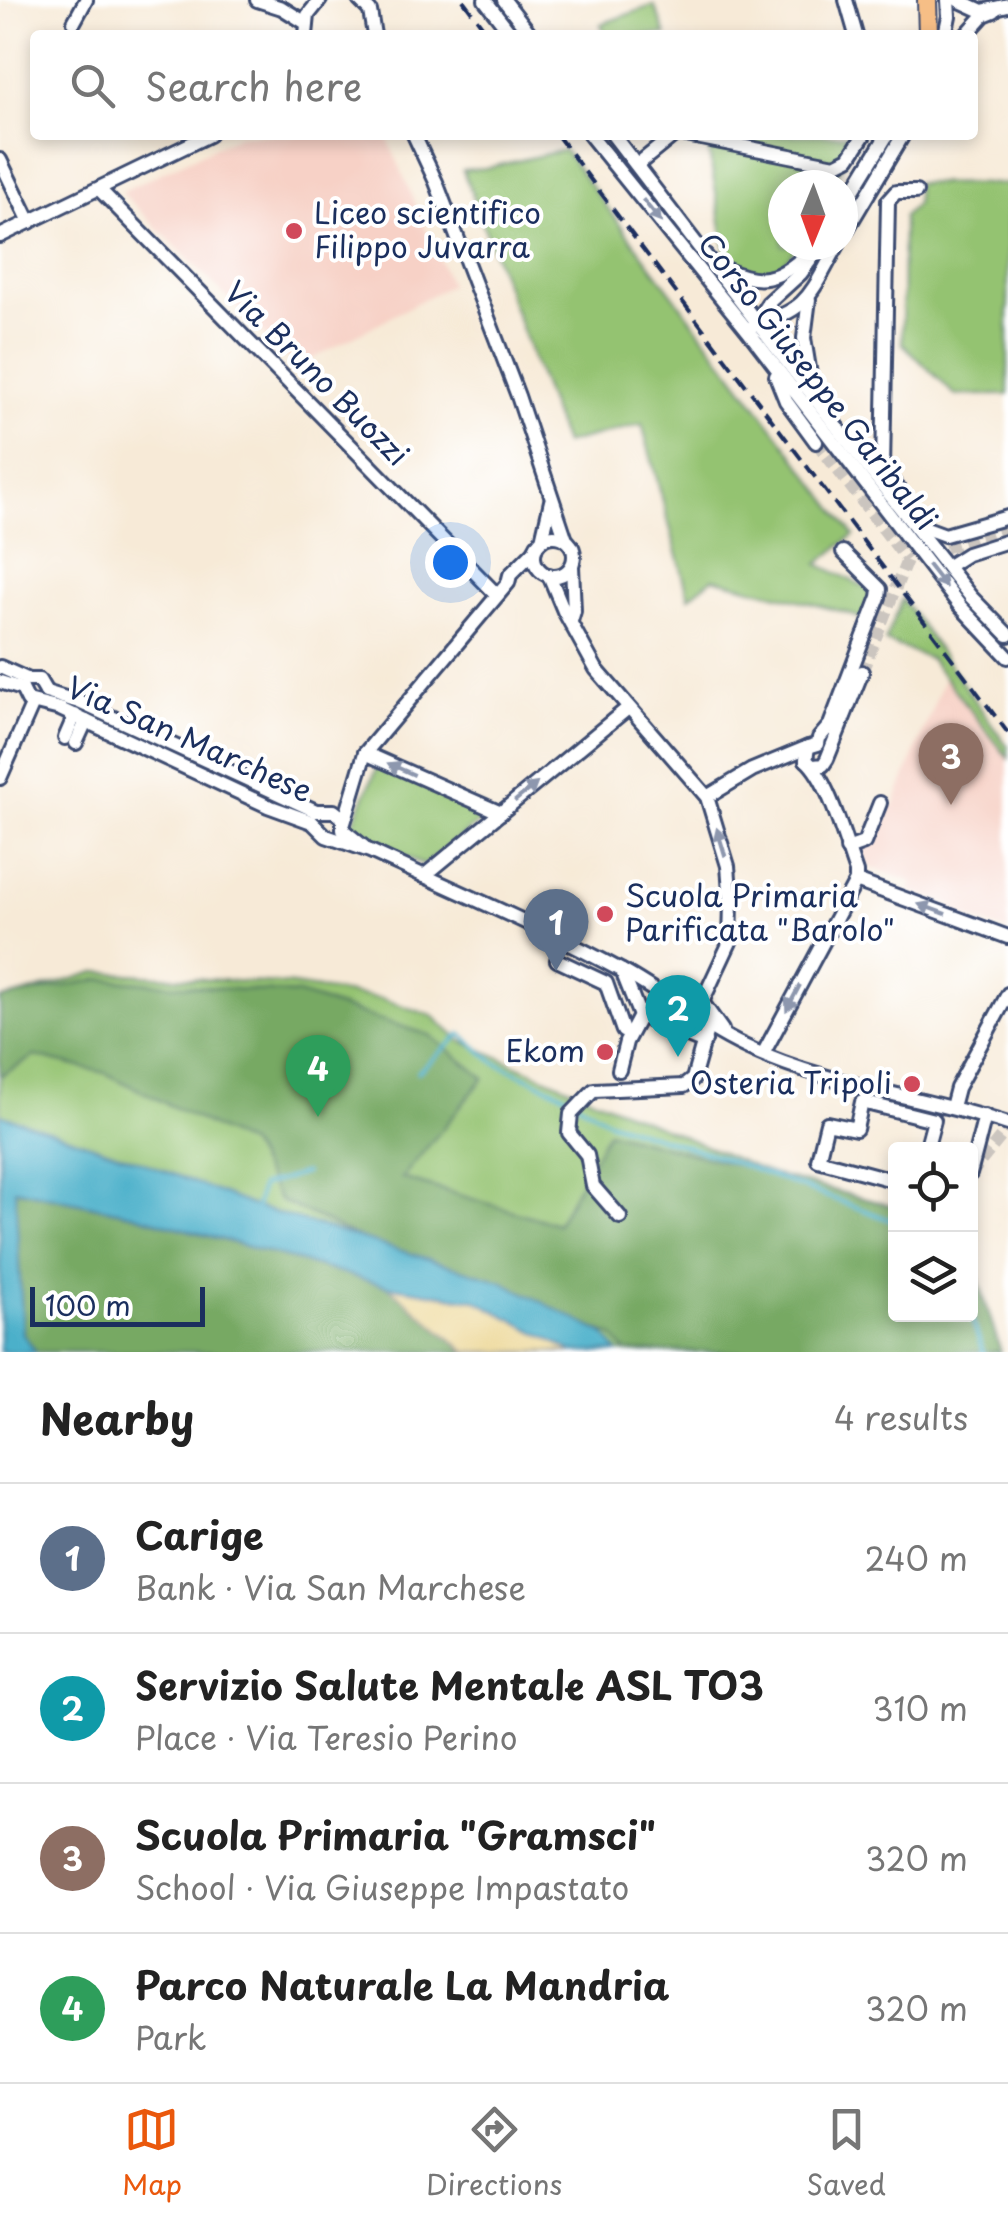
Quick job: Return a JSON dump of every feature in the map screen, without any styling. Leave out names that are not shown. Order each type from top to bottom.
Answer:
[{"type":"highway","points":[[927,0],[928,30]]},
{"type":"street","points":[[74,22],[86,0]]},
{"type":"street","points":[[257,0],[282,8],[306,29],[316,4],[282,8]]},
{"type":"street","points":[[485,0],[508,30]]},
{"type":"street","points":[[504,0],[527,30]]},
{"type":"street","points":[[846,0],[855,30]]},
{"type":"street","points":[[946,30],[948,0]]},
{"type":"street","points":[[958,0],[970,8],[1003,7]]},
{"type":"street","points":[[363,1],[374,20],[374,30]]},
{"type":"street","points":[[970,30],[984,15],[1003,7]]},
{"type":"street","points":[[0,236],[199,140]]},
{"type":"street","points":[[416,140],[466,260],[566,540],[573,548],[571,621]]},
{"type":"street","name":"Corso Giuseppe Garibaldi","points":[[594,140],[814,396],[948,566],[1008,635]]},
{"type":"street","name":"Corso Giuseppe Garibaldi","points":[[616,140],[706,261],[770,360],[960,606],[1008,657]]},
{"type":"street","points":[[637,165],[668,140]]},
{"type":"street","points":[[711,140],[836,165],[848,158],[861,140]]},
{"type":"street","points":[[858,182],[884,140]]},
{"type":"street","points":[[858,210],[899,140]]},
{"type":"street","points":[[0,160],[30,222]]},
{"type":"street","name":"Via Bruno Buozzi","points":[[98,189],[497,595]]},
{"type":"street","points":[[883,468],[888,200],[896,192],[916,192]]},
{"type":"street","points":[[706,261],[748,279],[768,280],[801,260]]},
{"type":"street","points":[[752,327],[768,303],[809,260]]},
{"type":"street","points":[[752,327],[790,314],[812,289],[829,260]]},
{"type":"street","points":[[812,289],[804,338],[814,396]]},
{"type":"street","points":[[770,360],[786,401],[816,442]]},
{"type":"street","points":[[863,461],[883,468],[926,528],[934,533],[945,534],[1008,517]]},
{"type":"street","points":[[551,493],[550,514],[539,545],[544,571],[596,668],[707,798],[728,866],[730,942],[699,1012],[704,1040],[693,1079],[684,1086],[594,1090],[573,1112],[569,1134],[587,1155],[593,1186],[620,1217]]},
{"type":"street","points":[[340,830],[365,753],[508,583],[510,575],[539,545],[554,536],[566,540]]},
{"type":"street","points":[[948,566],[966,554],[1008,542]]},
{"type":"street","points":[[764,1054],[856,881],[824,788],[817,755],[819,738],[830,725],[880,588],[843,552]]},
{"type":"street","points":[[508,583],[544,571],[564,573],[572,566]]},
{"type":"street","name":"Via San Marchese","points":[[0,668],[26,684]]},
{"type":"street","points":[[707,798],[728,782],[782,757],[817,755],[837,730],[862,672]]},
{"type":"street","name":"Via San Marchese","points":[[0,683],[26,684]]},
{"type":"street","points":[[0,778],[39,699],[43,683],[26,684],[24,698],[39,699]]},
{"type":"street","name":"Via San Marchese","points":[[39,699],[66,696],[325,816]]},
{"type":"street","name":"Via San Marchese","points":[[39,699],[325,816]]},
{"type":"street","points":[[424,876],[628,708]]},
{"type":"street","points":[[70,740],[80,718]]},
{"type":"street","points":[[365,753],[501,813]]},
{"type":"street","points":[[340,830],[320,832],[325,816],[350,795]]},
{"type":"street","points":[[848,850],[864,843],[880,802]]},
{"type":"street","points":[[325,816],[370,851],[622,971],[699,1012],[727,1036],[764,1054],[829,1076],[1008,1124]]},
{"type":"street","points":[[856,881],[1008,937]]},
{"type":"street","points":[[574,948],[562,962],[606,983],[623,1031]]},
{"type":"street","points":[[595,978],[603,962]]},
{"type":"street","points":[[619,1070],[639,1013],[622,971]]},
{"type":"street","points":[[610,995],[630,990]]},
{"type":"street","points":[[952,1107],[957,1088],[1008,994]]},
{"type":"street","points":[[618,1016],[639,1013],[704,1040]]},
{"type":"street","points":[[888,1179],[818,1160],[828,1123],[856,1130],[862,1102],[934,1120],[928,1142]]},
{"type":"street","points":[[978,1143],[985,1116]]},
{"type":"shaded area","name":"Liceo scientifico Filippo Juvarra","points":[[230,140],[388,140],[450,285],[297,367],[121,192]]},
{"type":"shaded area","points":[[945,676],[1008,758],[1008,932],[911,891],[913,882],[869,867],[862,850],[884,803],[894,806]]},
{"type":"green space","points":[[654,5],[664,30],[603,30],[601,24]]},
{"type":"green space","points":[[707,140],[857,140],[840,170],[768,170],[768,260],[785,260],[764,271],[755,271],[726,252]]},
{"type":"green space","points":[[564,150],[854,535],[818,564],[876,592],[865,620],[713,578],[689,597],[642,424],[564,444],[463,170]]},
{"type":"green space","points":[[916,183],[1008,184],[1008,395],[955,395],[902,343],[903,216],[916,204]]},
{"type":"green space","points":[[902,599],[1008,747],[1008,758],[930,659],[885,641]]},
{"type":"green space","points":[[378,766],[483,807],[485,818],[424,865],[349,831]]},
{"type":"green space","points":[[96,972],[293,985],[383,999],[433,1016],[461,1041],[813,1192],[831,1352],[10,1352],[0,1338],[0,1001]]},
{"type":"green space","points":[[100,979],[298,994],[430,1035],[484,1078],[402,1178],[557,1224],[608,1131],[888,1205],[888,1322],[978,1322],[978,1279],[1001,1352],[626,1352],[613,1336],[359,1238],[279,1200],[249,1145],[105,1073],[35,1056],[0,1076],[0,999]]},
{"type":"green space","points":[[14,1189],[131,1214],[388,1286],[466,1352],[36,1352],[23,1334]]},
{"type":"sand","points":[[388,1286],[475,1300],[582,1352],[466,1352]]},
{"type":"water","points":[[0,1114],[137,1160],[256,1207],[501,1281],[604,1334],[618,1352],[573,1352],[475,1300],[388,1286],[131,1214],[15,1189],[23,1334],[36,1352],[0,1352]]},
{"type":"waterway","points":[[418,1072],[461,1034],[494,1062],[566,1095],[608,1121],[888,1219]]},
{"type":"waterway","points":[[256,1207],[261,1186],[305,1173]]},
{"type":"waterway","points":[[973,1322],[983,1352]]},
{"type":"tunnel","points":[[816,442],[907,560]]},
{"type":"tunnel","points":[[928,553],[1008,528]]},
{"type":"tunnel","points":[[862,672],[907,560]]},
{"type":"tunnel","points":[[978,1165],[1008,1128]]},
{"type":"railway","points":[[463,0],[485,30]]},
{"type":"railway","points":[[561,140],[1008,733]]},
{"type":"place","name":"Liceo scientifico Filippo Juvarra","points":[[294,231]]},
{"type":"place","name":"Scuola Primaria \"Gramsci\"","points":[[951,805]]},
{"type":"place","name":"Scuola Primaria Parificata \"Barolo\"","points":[[605,914]]},
{"type":"place","name":"Carige","points":[[556,971]]},
{"type":"place","name":"Ekom","points":[[605,1052]]},
{"type":"place","name":"Servizio Salute Mentale ASL TO3","points":[[678,1057]]},
{"type":"place","name":"Osteria Tripoli","points":[[912,1084]]},
{"type":"place","name":"Parco Naturale La Mandria","points":[[318,1117]]}]
